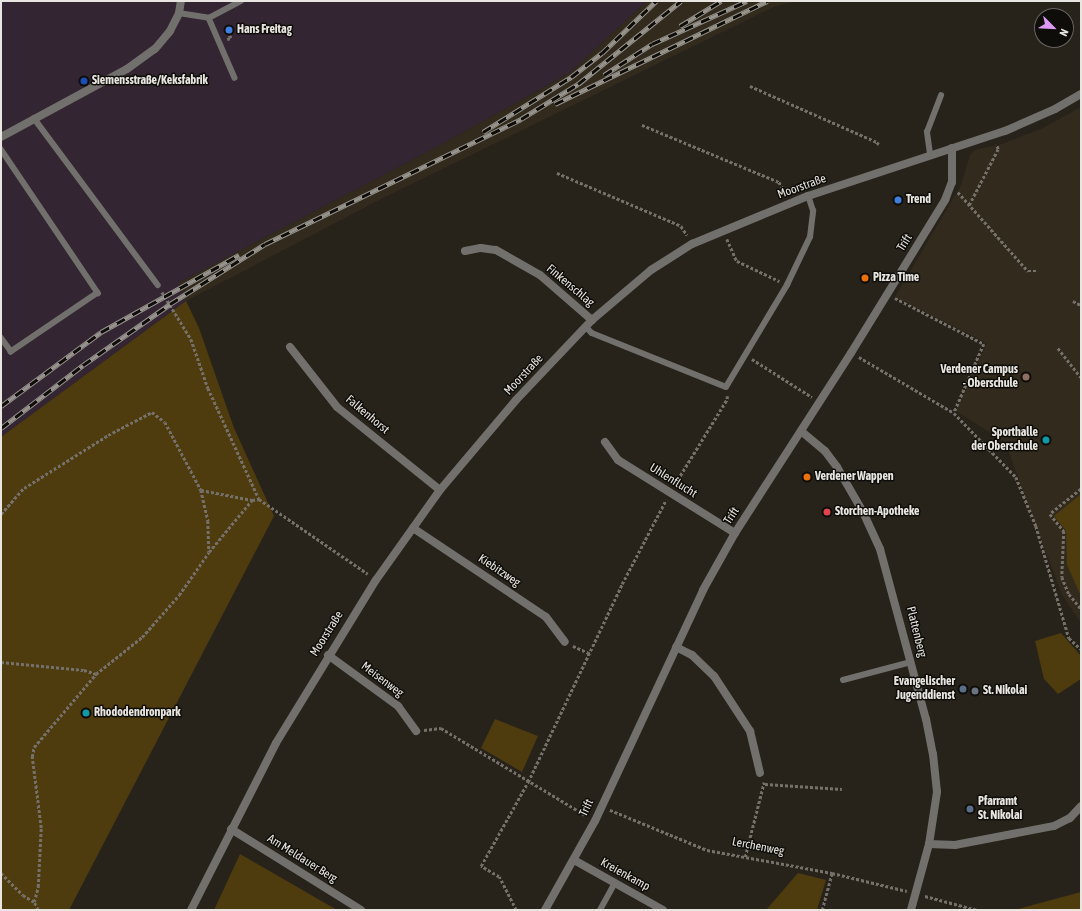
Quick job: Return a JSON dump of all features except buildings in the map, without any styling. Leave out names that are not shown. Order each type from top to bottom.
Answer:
[{"type":"street","points":[[1,137],[127,68],[155,49],[170,31],[179,13],[181,1]]},
{"type":"street","name":"Moorstraße","points":[[191,910],[276,743],[328,655],[376,580],[440,490],[516,400],[592,320],[651,270],[692,244],[722,230],[808,196],[930,154],[1005,131],[1055,109],[1081,94]]},
{"type":"street","name":"Trift","points":[[546,910],[594,821],[676,647],[735,533],[851,353],[945,200],[951,184],[952,148]]},
{"type":"street","name":"Finkenschlag","points":[[465,251],[481,248],[496,250],[540,275],[592,320]]},
{"type":"street","name":"Falkenhorst","points":[[290,347],[337,406],[440,490]]},
{"type":"street","name":"Plattenberg","points":[[801,431],[825,451],[863,512],[880,549],[911,662],[936,772],[937,792],[929,844],[911,910]]},
{"type":"street","name":"Uhlenflucht","points":[[605,442],[618,460],[735,533]]},
{"type":"street","name":"Kiebitzweg","points":[[413,528],[546,617],[565,642]]},
{"type":"street","points":[[676,647],[692,655],[714,676],[750,731],[760,773]]},
{"type":"street","name":"Meisenweg","points":[[328,655],[398,706],[416,731]]},
{"type":"street","points":[[929,844],[955,845],[1054,826],[1070,818],[1081,806]]},
{"type":"street","name":"Am Meldauer Berg","points":[[231,829],[361,910]]},
{"type":"street","name":"Kreienkamp","points":[[574,860],[663,910]]},
{"type":"lane","points":[[179,13],[209,18],[241,1]]},
{"type":"lane","points":[[209,18],[235,78]]},
{"type":"lane","points":[[930,154],[927,132],[941,96]]},
{"type":"lane","points":[[34,118],[158,285]]},
{"type":"lane","points":[[1,149],[98,293],[11,352],[1,338]]},
{"type":"lane","points":[[586,327],[592,333],[726,387],[746,356],[787,285],[810,237],[813,211],[808,196]]},
{"type":"lane","points":[[843,680],[911,662]]},
{"type":"lane","points":[[600,910],[615,883]]},
{"type":"path","points":[[750,86],[877,142],[880,146]]},
{"type":"path","points":[[642,125],[779,182],[784,190]]},
{"type":"path","points":[[969,204],[998,149],[995,142]]},
{"type":"path","points":[[557,173],[681,226],[692,244]]},
{"type":"path","points":[[951,184],[1028,271],[1036,271]]},
{"type":"path","points":[[722,230],[737,261],[787,285]]},
{"type":"path","points":[[158,285],[191,339],[208,388],[259,499],[376,580]]},
{"type":"path","points":[[888,294],[984,344],[954,413]]},
{"type":"path","points":[[1073,301],[1081,305]]},
{"type":"path","points":[[1058,348],[1081,377]]},
{"type":"path","points":[[851,353],[954,413],[1016,477],[1036,526],[1069,638],[1081,649]]},
{"type":"path","points":[[746,356],[820,402]]},
{"type":"path","points":[[516,910],[498,877],[481,866],[528,782],[591,654],[622,584],[670,493],[727,399],[726,387]]},
{"type":"path","points":[[1,514],[24,488],[108,435],[152,412],[165,422],[201,490],[208,521],[209,552]]},
{"type":"path","points":[[1081,489],[1050,514],[1064,531],[1062,577],[1069,594],[1081,609]]},
{"type":"path","points":[[201,490],[252,500],[259,499]]},
{"type":"path","points":[[34,902],[38,887],[41,828],[32,757],[34,747],[96,674],[142,637],[179,595],[209,552],[252,500]]},
{"type":"path","points":[[565,642],[591,654]]},
{"type":"path","points":[[1,662],[84,670],[96,674]]},
{"type":"path","points":[[416,731],[441,728],[594,821]]},
{"type":"path","points":[[745,857],[765,784],[760,773]]},
{"type":"path","points":[[765,784],[842,790]]},
{"type":"path","name":"Lerchenweg","points":[[601,806],[707,850],[832,873],[916,893],[976,910]]},
{"type":"path","points":[[1,873],[22,895],[34,902],[38,910]]},
{"type":"path","points":[[822,910],[832,873]]},
{"type":"shaded area","points":[[1,1],[647,1],[569,73],[444,143],[178,283],[186,301],[1,437]]},
{"type":"shaded area","points":[[647,1],[798,1],[776,6],[381,199],[186,301],[178,283],[444,143],[569,73]]},
{"type":"shaded area","name":"Verdener Campus - Oberschule","points":[[1081,107],[1081,623],[1062,595],[1005,442],[956,411],[987,343],[895,297],[961,185],[970,155],[976,149],[999,145],[1043,128]]},
{"type":"shaded area","name":"Rhododendronpark","points":[[186,301],[199,328],[234,428],[274,516],[69,910],[1,910],[1,437]]},
{"type":"shaded area","points":[[1081,494],[1081,596],[1067,565],[1066,531],[1054,516]]},
{"type":"shaded area","points":[[1061,633],[1081,656],[1081,679],[1058,694],[1044,679],[1035,641]]},
{"type":"shaded area","points":[[495,719],[538,736],[522,772],[481,748]]},
{"type":"shaded area","points":[[240,854],[337,910],[214,910]]},
{"type":"shaded area","points":[[798,873],[826,880],[817,910],[766,910]]},
{"type":"shaded area","points":[[1081,892],[1081,910],[1014,910]]},
{"type":"railway","points":[[483,132],[571,77],[602,53],[656,1]]},
{"type":"railway","points":[[1,428],[83,365],[170,304],[265,244],[521,119],[578,84],[681,1]]},
{"type":"railway","points":[[680,26],[721,1]]},
{"type":"railway","points":[[604,75],[652,44],[747,1]]},
{"type":"railway","points":[[555,104],[767,1]]},
{"type":"railway","points":[[1,406],[101,332],[239,255]]},
{"type":"place","name":"Hans Freitag","points":[[229,30]]},
{"type":"place","name":"Siemensstraße/Keksfabrik","points":[[84,81]]},
{"type":"place","name":"Trend","points":[[898,200]]},
{"type":"place","name":"Pizza Time","points":[[865,278]]},
{"type":"place","name":"Verdener Campus - Oberschule","points":[[1026,377]]},
{"type":"place","name":"Sporthalle der Oberschule","points":[[1046,440]]},
{"type":"place","name":"Verdener Wappen","points":[[807,477]]},
{"type":"place","name":"Storchen-Apotheke","points":[[827,512]]},
{"type":"place","name":"Evangelischer Jugenddienst","points":[[963,689]]},
{"type":"place","name":"St. Nikolai","points":[[975,691]]},
{"type":"place","name":"Rhododendronpark","points":[[86,713]]},
{"type":"place","name":"Pfarramt St. Nikolai","points":[[970,809]]}]
